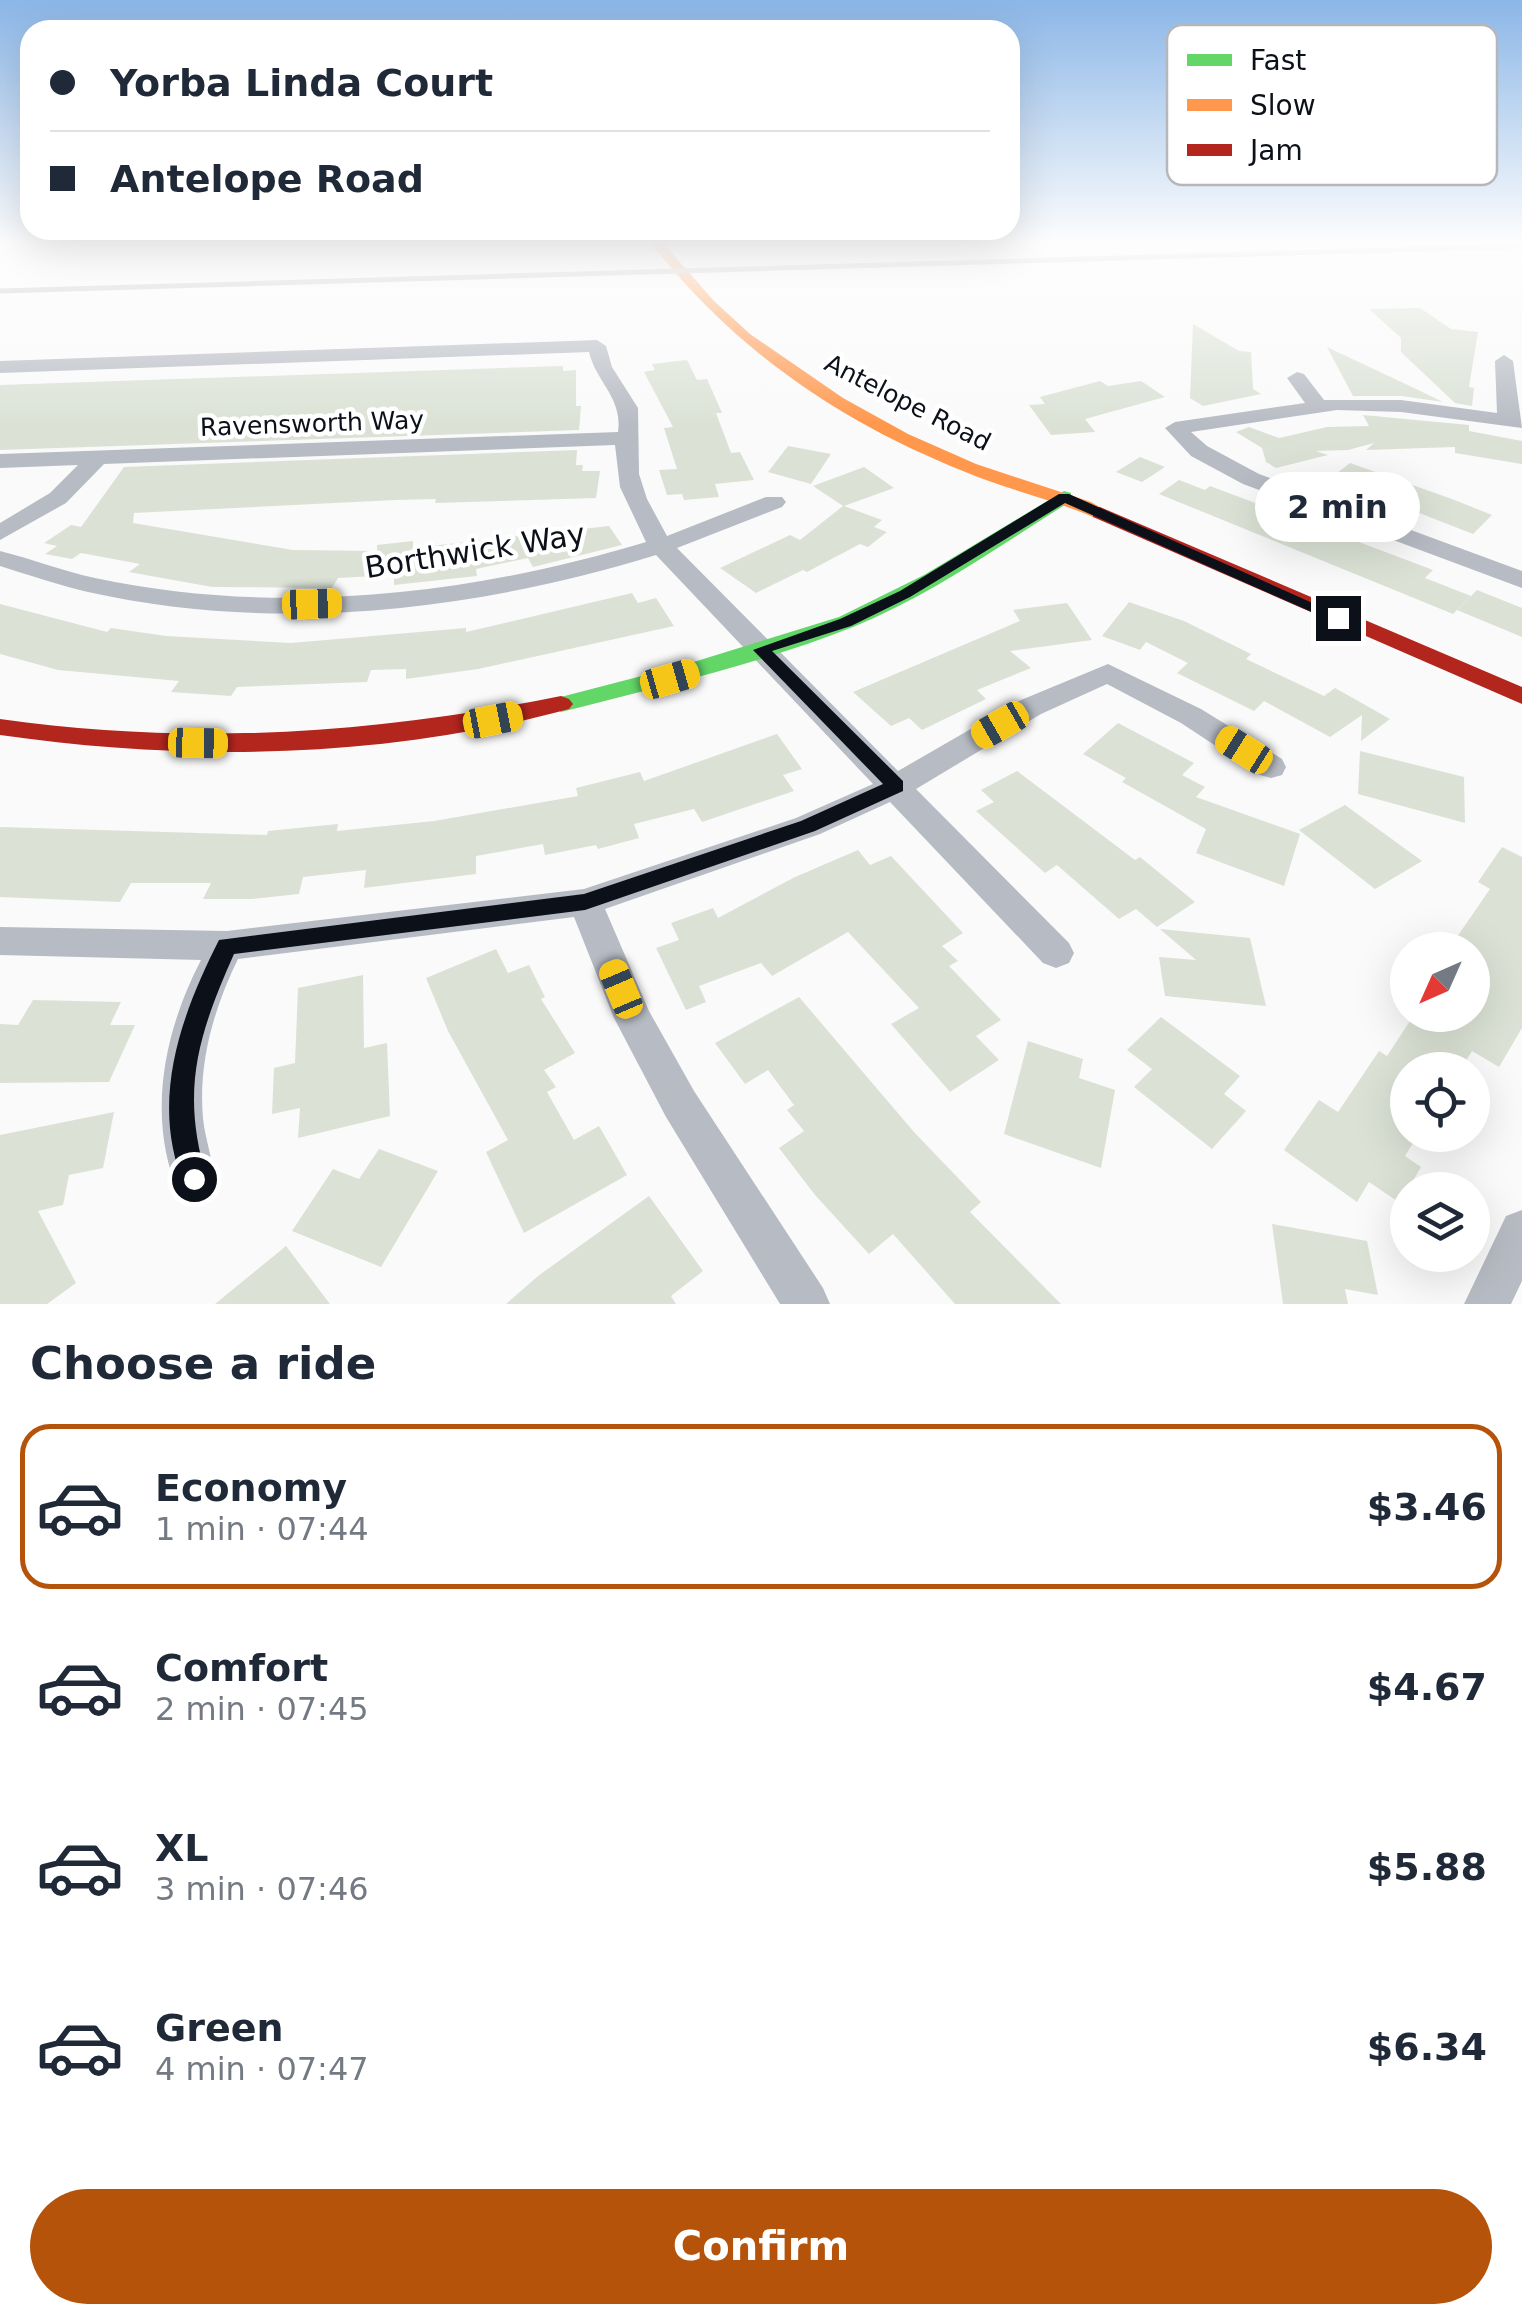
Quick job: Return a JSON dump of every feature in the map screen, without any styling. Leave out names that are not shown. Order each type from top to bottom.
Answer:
[{"type":"main road","name":"Antelope Road","points":[[712,304],[768,355],[870,419],[1013,486],[1064,497],[1522,696]]},
{"type":"main road","points":[[743,304],[778,333]]},
{"type":"main road","name":"Antelope Road","points":[[990,451],[1037,471],[1064,497]]},
{"type":"main road","points":[[3,731],[234,743],[402,732],[565,706],[697,672],[845,622],[905,594],[1064,497]]},
{"type":"street","points":[[0,367],[597,346],[604,375],[628,406],[630,490],[662,547],[1056,953]]},
{"type":"street","points":[[1504,361],[1515,420],[1402,406],[1318,405],[1175,428],[1199,452],[1251,479],[1522,580]]},
{"type":"street","points":[[1296,378],[1318,405]]},
{"type":"street","name":"Ravensworth Way","points":[[0,461],[627,438]]},
{"type":"street","points":[[0,533],[58,498],[96,460]]},
{"type":"street","name":"Borthwick Way","points":[[0,558],[77,582],[193,600],[312,604],[406,598],[569,573],[662,547],[774,502]]},
{"type":"street","points":[[0,941],[227,946],[585,902],[808,826],[896,786],[1030,708],[1108,673],[1190,716],[1271,767]]},
{"type":"street","points":[[585,902],[633,1018],[680,1104],[807,1304]]},
{"type":"street","points":[[194,1179],[182,1136],[183,1066],[195,1016],[227,946]]},
{"type":"street","points":[[1487,1304],[1522,1232]]},
{"type":"building","points":[[1420,308],[1451,329],[1478,332],[1469,387],[1474,388],[1472,406],[1455,403],[1401,352],[1401,338],[1369,309]]},
{"type":"building","points":[[1193,324],[1239,351],[1251,352],[1253,389],[1261,394],[1203,406],[1190,398]]},
{"type":"building","points":[[1327,347],[1443,402],[1402,396],[1353,396]]},
{"type":"building","points":[[687,360],[697,380],[707,379],[722,413],[716,413],[731,453],[740,452],[754,480],[715,484],[719,497],[684,500],[682,494],[667,495],[659,470],[677,469],[664,428],[673,427],[644,372],[655,370],[652,364]]},
{"type":"building","points":[[563,366],[563,371],[576,370],[576,406],[581,406],[579,430],[0,450],[0,385]]},
{"type":"building","points":[[1100,381],[1108,386],[1141,381],[1165,397],[1085,419],[1095,432],[1051,435],[1029,405],[1045,404],[1040,397]]},
{"type":"building","points":[[1363,415],[1469,425],[1469,431],[1522,441],[1522,464],[1455,453],[1455,447],[1366,450],[1374,443],[1348,450],[1316,451],[1328,455],[1276,468],[1266,462],[1262,448],[1236,432],[1249,427],[1279,438],[1327,427],[1369,426]]},
{"type":"building","points":[[788,446],[831,454],[811,484],[768,472]]},
{"type":"building","points":[[577,450],[576,465],[583,465],[582,471],[600,471],[596,498],[435,503],[436,499],[395,500],[134,513],[133,523],[293,550],[377,551],[377,545],[413,541],[413,548],[609,526],[622,545],[533,567],[528,558],[476,569],[477,576],[394,585],[394,575],[338,578],[332,588],[212,587],[129,572],[140,564],[81,553],[72,559],[45,554],[57,546],[44,543],[71,525],[81,527],[124,467]]},
{"type":"building","points":[[1140,457],[1165,467],[1142,482],[1116,472]]},
{"type":"building","points":[[1350,463],[1492,515],[1473,534],[1358,489],[1350,496],[1322,485]]},
{"type":"building","points":[[864,467],[894,488],[844,506],[882,520],[874,527],[887,532],[868,547],[860,544],[756,593],[720,568],[790,535],[800,540],[843,506],[813,486]]},
{"type":"building","points":[[1179,480],[1205,490],[1210,486],[1433,570],[1425,578],[1471,596],[1453,614],[1159,494]]},
{"type":"building","points":[[1477,590],[1522,608],[1522,637],[1457,610]]},
{"type":"building","points":[[632,593],[638,603],[656,598],[674,626],[478,669],[406,679],[406,669],[371,670],[367,682],[237,687],[231,696],[171,692],[179,681],[58,670],[0,654],[0,604],[107,632],[111,628],[166,636],[291,643],[466,628],[466,632]]},
{"type":"building","points":[[1129,602],[1184,621],[1251,654],[1246,659],[1324,696],[1335,688],[1390,719],[1361,741],[1362,715],[1330,737],[1264,701],[1254,711],[1177,673],[1188,663],[1146,642],[1140,650],[1102,636]]},
{"type":"building","points":[[1067,603],[1092,640],[1010,651],[1031,668],[977,690],[986,699],[922,730],[909,718],[891,726],[853,692],[1020,621],[1013,610]]},
{"type":"building","points":[[1118,723],[1194,763],[1182,775],[1205,787],[1196,797],[1300,834],[1284,886],[1196,853],[1206,829],[1122,782],[1126,778],[1083,754]]},
{"type":"building","points":[[777,734],[802,769],[783,775],[794,791],[702,822],[694,809],[634,824],[639,838],[598,849],[596,845],[545,855],[543,844],[476,856],[476,874],[364,888],[366,870],[303,877],[299,894],[252,899],[203,899],[211,883],[131,883],[120,902],[0,897],[0,827],[267,835],[268,831],[338,824],[337,831],[434,821],[578,796],[576,788],[640,772],[644,781]]},
{"type":"building","points":[[1360,751],[1464,777],[1465,823],[1358,794]]},
{"type":"building","points":[[1017,771],[1135,860],[1140,857],[1195,902],[1157,927],[1136,909],[1119,919],[1057,865],[1045,873],[976,811],[994,802],[981,790]]},
{"type":"building","points":[[1345,805],[1422,861],[1375,889],[1299,830]]},
{"type":"building","points":[[1502,847],[1522,857],[1522,1028],[1499,1067],[1490,1062],[1490,1052],[1390,1052],[1390,1152],[1407,1152],[1405,1156],[1421,1167],[1418,1172],[1390,1172],[1390,1196],[1369,1182],[1357,1202],[1284,1150],[1319,1100],[1338,1112],[1379,1051],[1387,1056],[1403,1032],[1490,1032],[1490,932],[1460,932],[1490,889],[1478,882]]},
{"type":"building","points":[[858,850],[870,865],[891,856],[963,933],[942,946],[958,961],[949,966],[1001,1020],[976,1036],[999,1060],[950,1092],[891,1024],[919,1008],[848,932],[772,976],[761,963],[699,986],[706,1002],[686,1010],[656,948],[679,940],[671,923],[713,908],[718,918],[795,877]]},
{"type":"building","points":[[1160,929],[1250,938],[1266,1006],[1165,996],[1159,957],[1196,960]]},
{"type":"building","points":[[496,949],[508,973],[529,965],[545,997],[541,999],[575,1053],[544,1070],[556,1087],[547,1092],[574,1140],[599,1126],[627,1175],[524,1233],[486,1152],[508,1140],[448,1031],[426,978]]},
{"type":"building","points":[[363,975],[364,1048],[387,1043],[390,1116],[298,1138],[300,1108],[272,1114],[274,1068],[295,1063],[298,988]]},
{"type":"building","points":[[799,997],[914,1132],[981,1202],[970,1212],[1061,1304],[955,1304],[893,1234],[869,1254],[815,1195],[779,1148],[804,1131],[787,1110],[794,1105],[768,1070],[745,1084],[715,1043]]},
{"type":"building","points":[[33,1000],[121,1002],[110,1025],[135,1025],[109,1082],[0,1083],[0,1024],[18,1025]]},
{"type":"building","points":[[1161,1017],[1240,1076],[1224,1094],[1246,1111],[1212,1149],[1134,1087],[1152,1069],[1127,1050]]},
{"type":"building","points":[[1028,1041],[1083,1059],[1079,1078],[1115,1090],[1101,1168],[1004,1134]]},
{"type":"building","points":[[114,1112],[103,1168],[69,1175],[63,1205],[38,1211],[76,1283],[47,1304],[0,1304],[0,1135]]},
{"type":"building","points":[[379,1149],[438,1171],[381,1267],[292,1231],[333,1169],[359,1179]]},
{"type":"building","points":[[649,1196],[703,1271],[671,1296],[676,1304],[506,1304],[538,1276]]},
{"type":"building","points":[[1272,1224],[1367,1241],[1378,1295],[1345,1289],[1348,1304],[1283,1304]]},
{"type":"building","points":[[286,1246],[330,1304],[215,1304]]},
{"type":"traffic: fast","points":[[561,704],[691,671],[847,622],[931,579],[1064,497]]},
{"type":"traffic: slow","points":[[710,304],[745,337],[805,381],[902,438],[970,468],[1100,513]]},
{"type":"traffic: jam","points":[[1100,513],[1522,696]]},
{"type":"traffic: jam","points":[[0,727],[139,743],[281,743],[423,729],[561,704]]},
{"type":"route","points":[[194,1179],[182,1136],[182,1072],[195,1016],[227,946],[585,902],[808,826],[896,786],[761,650],[845,622],[905,594],[1064,497],[1338,618]]}]
